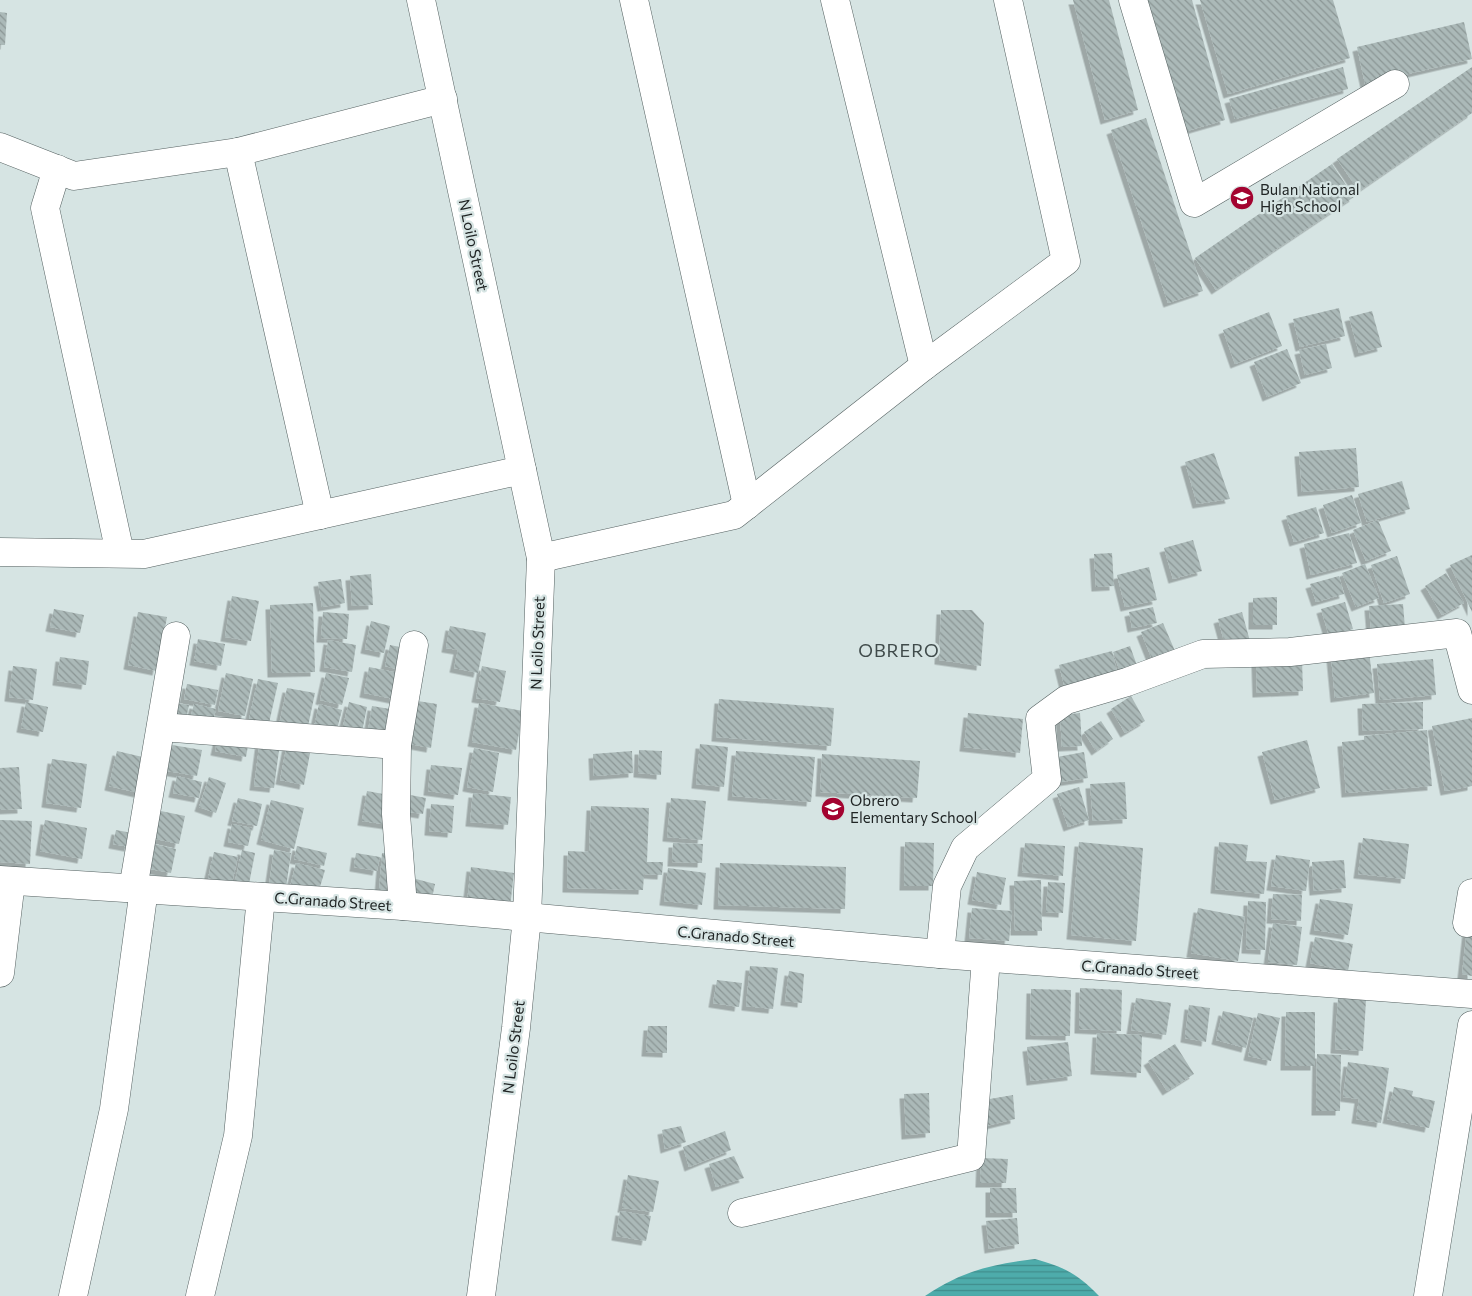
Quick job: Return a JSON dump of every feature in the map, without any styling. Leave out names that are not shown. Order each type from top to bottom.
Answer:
[{"type":"street","name":"N Loilo Street","points":[[422,0],[540,558],[527,917],[516,1028],[481,1296]]},
{"type":"street","points":[[634,0],[747,505]]},
{"type":"street","points":[[835,0],[924,366]]},
{"type":"street","points":[[540,558],[734,516],[924,366],[1066,261],[1008,0]]},
{"type":"street","points":[[1132,0],[1194,203],[1395,84]]},
{"type":"street","points":[[0,147],[74,176],[238,152],[443,99]]},
{"type":"street","points":[[238,152],[320,515]]},
{"type":"street","points":[[57,169],[44,208],[120,553]]},
{"type":"street","points":[[0,552],[144,554],[522,470]]},
{"type":"street","points":[[940,954],[947,886],[964,848],[1047,779],[1040,719],[1066,700],[1127,682],[1203,654],[1290,652],[1457,633],[1472,690]]},
{"type":"street","points":[[73,1296],[114,1109],[139,889],[161,727],[176,636]]},
{"type":"street","points":[[403,906],[396,814],[397,745],[414,646]]},
{"type":"street","points":[[161,727],[397,745]]},
{"type":"street","points":[[0,973],[6,881]]},
{"type":"street","name":"C.Granado Street","points":[[6,881],[403,906],[986,958],[1472,994]]},
{"type":"street","points":[[1467,923],[1472,893]]},
{"type":"street","points":[[200,1296],[238,1136],[261,897]]},
{"type":"street","points":[[742,1213],[970,1157],[986,958]]},
{"type":"street","points":[[1428,1296],[1472,1025]]},
{"type":"water","points":[[1035,1259],[1070,1272],[1099,1296],[925,1296],[952,1280],[978,1270],[1005,1263]]},
{"type":"building","points":[[1073,0],[1109,0],[1138,110],[1105,120]]},
{"type":"building","points":[[1143,0],[1192,0],[1225,120],[1180,133]]},
{"type":"building","points":[[1200,0],[1333,0],[1350,58],[1228,94]]},
{"type":"building","points":[[0,12],[7,13],[5,45],[0,45]]},
{"type":"building","points":[[1464,22],[1472,59],[1365,84],[1357,47]]},
{"type":"building","points":[[1343,67],[1348,89],[1235,119],[1229,99]]},
{"type":"building","points":[[1472,67],[1472,113],[1359,191],[1337,159]]},
{"type":"building","points":[[1146,118],[1203,291],[1168,303],[1111,130]]},
{"type":"building","points":[[1332,164],[1354,197],[1216,290],[1195,258]]},
{"type":"building","points":[[1339,308],[1345,336],[1300,347],[1293,319]]},
{"type":"building","points":[[1372,311],[1382,347],[1359,353],[1349,317]]},
{"type":"building","points":[[1269,312],[1282,346],[1235,364],[1223,330]]},
{"type":"building","points":[[1326,344],[1332,368],[1305,375],[1299,350]]},
{"type":"building","points":[[1287,349],[1301,383],[1267,397],[1254,362]]},
{"type":"building","points":[[1356,448],[1359,487],[1302,492],[1299,452]]},
{"type":"building","points":[[1214,453],[1230,499],[1197,504],[1185,462]]},
{"type":"building","points":[[1402,481],[1410,509],[1367,522],[1358,494]]},
{"type":"building","points":[[1352,495],[1361,523],[1332,533],[1323,505]]},
{"type":"building","points":[[1316,507],[1324,533],[1294,542],[1286,516]]},
{"type":"building","points":[[1378,520],[1391,551],[1366,561],[1353,530]]},
{"type":"building","points":[[1349,533],[1357,563],[1311,575],[1304,544]]},
{"type":"building","points":[[1193,540],[1202,571],[1173,579],[1164,548]]},
{"type":"building","points":[[1112,553],[1114,586],[1096,587],[1094,554]]},
{"type":"building","points":[[1472,555],[1472,612],[1450,565]]},
{"type":"building","points":[[1397,556],[1410,594],[1384,603],[1371,565]]},
{"type":"building","points":[[1365,564],[1379,598],[1356,607],[1342,573]]},
{"type":"building","points":[[1149,567],[1157,600],[1125,607],[1117,575]]},
{"type":"building","points":[[1446,573],[1464,603],[1442,615],[1425,586]]},
{"type":"building","points":[[371,574],[373,605],[352,606],[350,576]]},
{"type":"building","points":[[1339,576],[1344,594],[1316,602],[1310,584]]},
{"type":"building","points":[[341,579],[345,603],[322,607],[318,582]]},
{"type":"building","points":[[232,596],[259,601],[251,641],[225,637]]},
{"type":"building","points":[[1277,597],[1277,625],[1253,625],[1253,598]]},
{"type":"building","points":[[1345,602],[1353,629],[1329,636],[1321,609]]},
{"type":"building","points":[[313,603],[315,672],[272,673],[270,605]]},
{"type":"building","points":[[1403,604],[1405,628],[1371,631],[1369,606]]},
{"type":"building","points":[[1153,607],[1157,623],[1132,628],[1129,612]]},
{"type":"building","points":[[54,609],[84,615],[80,633],[50,627]]},
{"type":"building","points":[[941,610],[972,610],[984,623],[981,666],[939,660]]},
{"type":"building","points":[[138,612],[167,617],[157,671],[128,665]]},
{"type":"building","points":[[323,612],[349,614],[347,639],[321,638]]},
{"type":"building","points":[[1242,612],[1251,645],[1227,652],[1218,619]]},
{"type":"building","points":[[371,621],[390,626],[384,653],[365,649]]},
{"type":"building","points":[[1163,623],[1178,658],[1155,667],[1141,632]]},
{"type":"building","points":[[450,626],[486,633],[478,673],[454,668],[458,650],[446,648]]},
{"type":"building","points":[[198,639],[225,644],[221,666],[194,661]]},
{"type":"building","points":[[328,640],[356,645],[352,672],[324,667]]},
{"type":"building","points":[[390,645],[410,649],[404,671],[385,666]]},
{"type":"building","points":[[1130,646],[1140,674],[1123,680],[1113,652]]},
{"type":"building","points":[[1112,651],[1120,684],[1067,697],[1059,665]]},
{"type":"building","points":[[1369,651],[1374,693],[1335,698],[1331,656]]},
{"type":"building","points":[[60,657],[89,661],[86,685],[57,681]]},
{"type":"building","points":[[1433,659],[1436,695],[1380,700],[1377,664]]},
{"type":"building","points":[[1302,660],[1303,691],[1257,693],[1256,662]]},
{"type":"building","points":[[13,666],[37,669],[33,700],[9,697]]},
{"type":"building","points":[[482,666],[506,671],[500,702],[476,698]]},
{"type":"building","points":[[369,667],[399,673],[394,699],[364,693]]},
{"type":"building","points":[[226,673],[253,679],[245,716],[218,711]]},
{"type":"building","points":[[326,673],[349,678],[342,705],[320,700]]},
{"type":"building","points":[[258,679],[278,683],[267,732],[247,728]]},
{"type":"building","points":[[187,684],[218,690],[215,705],[184,699]]},
{"type":"building","points":[[287,688],[315,693],[307,731],[279,725]]},
{"type":"building","points":[[1131,696],[1145,721],[1125,733],[1111,709]]},
{"type":"building","points":[[719,699],[834,708],[831,746],[716,737]]},
{"type":"building","points":[[411,700],[437,704],[431,748],[404,743]]},
{"type":"building","points":[[26,702],[48,707],[43,732],[21,728]]},
{"type":"building","points":[[170,702],[189,705],[185,724],[166,720]]},
{"type":"building","points":[[349,702],[367,707],[360,742],[340,738]]},
{"type":"building","points":[[1423,702],[1423,729],[1363,731],[1362,704]]},
{"type":"building","points":[[479,703],[523,711],[516,750],[472,742]]},
{"type":"building","points":[[194,704],[216,709],[211,728],[189,723]]},
{"type":"building","points":[[319,704],[342,710],[335,737],[313,732]]},
{"type":"building","points":[[372,706],[396,710],[392,741],[367,737]]},
{"type":"building","points":[[968,713],[1023,719],[1020,753],[964,747]]},
{"type":"building","points":[[1080,713],[1082,746],[1062,747],[1060,715]]},
{"type":"building","points":[[1472,718],[1472,786],[1445,791],[1432,726]]},
{"type":"building","points":[[1101,721],[1113,739],[1096,751],[1084,732]]},
{"type":"building","points":[[1427,730],[1432,786],[1346,793],[1342,742],[1364,740],[1364,736]]},
{"type":"building","points":[[219,733],[249,740],[246,757],[215,751]]},
{"type":"building","points":[[260,740],[280,743],[274,788],[254,786]]},
{"type":"building","points":[[1307,740],[1320,788],[1275,800],[1262,752]]},
{"type":"building","points":[[166,744],[202,750],[197,776],[161,770]]},
{"type":"building","points":[[287,744],[311,748],[304,785],[280,780]]},
{"type":"building","points":[[700,744],[728,747],[724,787],[696,784]]},
{"type":"building","points":[[474,748],[499,753],[493,792],[467,787]]},
{"type":"building","points":[[639,750],[662,751],[661,775],[638,773]]},
{"type":"building","points":[[117,751],[151,759],[143,794],[109,786]]},
{"type":"building","points":[[632,751],[633,773],[594,776],[593,754]]},
{"type":"building","points":[[736,751],[815,757],[811,802],[732,796]]},
{"type":"building","points":[[1084,752],[1088,778],[1061,782],[1057,757]]},
{"type":"building","points":[[822,754],[920,761],[917,798],[820,792]]},
{"type":"building","points":[[52,759],[87,764],[81,808],[46,803]]},
{"type":"building","points":[[431,765],[462,768],[458,795],[428,791]]},
{"type":"building","points":[[19,767],[22,809],[0,810],[0,768]]},
{"type":"building","points":[[177,776],[202,782],[199,798],[173,793]]},
{"type":"building","points":[[209,777],[226,783],[216,813],[199,807]]},
{"type":"building","points":[[1125,782],[1127,819],[1093,821],[1090,784]]},
{"type":"building","points":[[1079,787],[1089,820],[1068,827],[1057,794]]},
{"type":"building","points":[[367,791],[394,796],[390,825],[362,821]]},
{"type":"building","points":[[473,793],[511,797],[508,825],[470,822]]},
{"type":"building","points":[[405,794],[426,798],[423,814],[403,811]]},
{"type":"building","points":[[238,798],[262,804],[257,826],[232,821]]},
{"type":"building","points":[[671,798],[706,801],[702,840],[667,837]]},
{"type":"building","points":[[271,800],[304,808],[294,849],[261,840]]},
{"type":"building","points":[[431,804],[454,806],[452,833],[429,831]]},
{"type":"building","points":[[591,806],[649,808],[647,862],[663,862],[662,875],[644,874],[643,890],[567,888],[568,851],[589,852]]},
{"type":"building","points":[[156,810],[185,816],[179,844],[151,838]]},
{"type":"building","points":[[0,820],[32,821],[30,864],[0,862]]},
{"type":"building","points":[[45,820],[87,828],[82,859],[40,851]]},
{"type":"building","points":[[232,824],[252,828],[248,846],[228,842]]},
{"type":"building","points":[[116,830],[132,833],[129,847],[113,844]]},
{"type":"building","points":[[1363,838],[1409,844],[1405,879],[1358,874]]},
{"type":"building","points":[[905,842],[934,843],[933,886],[904,886]]},
{"type":"building","points":[[1079,842],[1143,848],[1136,941],[1071,935]]},
{"type":"building","points":[[1219,842],[1248,845],[1246,861],[1267,862],[1264,894],[1215,889]]},
{"type":"building","points":[[150,843],[176,849],[171,873],[145,868]]},
{"type":"building","points":[[673,843],[703,844],[702,863],[672,862]]},
{"type":"building","points":[[1025,843],[1065,846],[1063,876],[1022,872]]},
{"type":"building","points":[[297,846],[327,853],[324,866],[294,859]]},
{"type":"building","points":[[242,850],[255,853],[249,884],[235,881]]},
{"type":"building","points":[[274,850],[291,853],[286,888],[269,885]]},
{"type":"building","points":[[214,852],[238,857],[232,883],[208,878]]},
{"type":"building","points":[[356,853],[380,857],[377,871],[354,867]]},
{"type":"building","points":[[382,853],[399,855],[395,892],[379,891]]},
{"type":"building","points":[[1276,855],[1310,860],[1306,891],[1271,886]]},
{"type":"building","points":[[1344,860],[1346,888],[1314,891],[1312,862]]},
{"type":"building","points":[[296,863],[325,870],[318,894],[290,887]]},
{"type":"building","points":[[720,863],[846,867],[845,909],[718,905]]},
{"type":"building","points":[[471,867],[514,873],[510,907],[467,902]]},
{"type":"building","points":[[668,868],[706,873],[702,905],[664,901]]},
{"type":"building","points":[[977,872],[1006,878],[1001,905],[972,900]]},
{"type":"building","points":[[416,879],[435,884],[432,898],[412,893]]},
{"type":"building","points":[[1041,880],[1042,931],[1015,931],[1014,881]]},
{"type":"building","points":[[1048,882],[1065,883],[1063,913],[1046,912]]},
{"type":"building","points":[[1273,894],[1302,895],[1301,921],[1271,919]]},
{"type":"building","points":[[1320,899],[1353,904],[1348,935],[1314,930]]},
{"type":"building","points":[[1248,901],[1266,902],[1265,950],[1246,949]]},
{"type":"building","points":[[972,908],[1012,911],[1009,941],[969,938]]},
{"type":"building","points":[[1198,908],[1245,917],[1238,961],[1191,953]]},
{"type":"building","points":[[1273,923],[1302,927],[1297,965],[1268,962]]},
{"type":"building","points":[[1467,929],[1472,929],[1472,976],[1462,974]]},
{"type":"building","points":[[1315,937],[1353,944],[1348,971],[1310,963]]},
{"type":"building","points":[[750,966],[778,968],[773,1009],[746,1006]]},
{"type":"building","points":[[789,971],[804,974],[802,1003],[785,1001]]},
{"type":"building","points":[[717,980],[742,983],[739,1007],[713,1003]]},
{"type":"building","points":[[1080,988],[1122,990],[1121,1031],[1079,1029]]},
{"type":"building","points":[[1031,989],[1071,990],[1070,1036],[1030,1035]]},
{"type":"building","points":[[1136,998],[1171,1003],[1166,1035],[1131,1030]]},
{"type":"building","points":[[1338,998],[1366,1000],[1363,1051],[1335,1049]]},
{"type":"building","points":[[1189,1005],[1210,1008],[1206,1042],[1185,1038]]},
{"type":"building","points":[[1223,1011],[1253,1018],[1246,1048],[1216,1040]]},
{"type":"building","points":[[1286,1012],[1315,1012],[1315,1066],[1285,1066]]},
{"type":"building","points":[[1258,1013],[1280,1018],[1271,1061],[1248,1056]]},
{"type":"building","points":[[648,1026],[667,1026],[667,1053],[646,1052]]},
{"type":"building","points":[[1097,1033],[1142,1035],[1141,1073],[1095,1070]]},
{"type":"building","points":[[1068,1042],[1072,1076],[1031,1081],[1027,1047]]},
{"type":"building","points":[[1175,1044],[1194,1074],[1167,1091],[1148,1061]]},
{"type":"building","points":[[1317,1054],[1341,1055],[1340,1111],[1316,1111]]},
{"type":"building","points":[[1348,1062],[1389,1068],[1381,1123],[1356,1119],[1359,1099],[1343,1097]]},
{"type":"building","points":[[1394,1087],[1413,1091],[1412,1096],[1435,1101],[1429,1128],[1387,1119]]},
{"type":"building","points":[[929,1093],[930,1133],[906,1135],[904,1094]]},
{"type":"building","points":[[1013,1095],[1015,1119],[982,1127],[978,1101]]},
{"type":"building","points":[[681,1126],[686,1142],[665,1149],[662,1130]]},
{"type":"building","points":[[725,1131],[731,1150],[689,1167],[683,1147]]},
{"type":"building","points":[[734,1156],[744,1178],[716,1187],[709,1164]]},
{"type":"building","points":[[981,1158],[1008,1159],[1006,1183],[980,1183]]},
{"type":"building","points":[[628,1175],[659,1181],[653,1212],[622,1208]]},
{"type":"building","points":[[990,1188],[1016,1188],[1017,1213],[990,1213]]},
{"type":"building","points":[[620,1211],[651,1216],[646,1241],[616,1236]]},
{"type":"building","points":[[1017,1218],[1019,1244],[989,1249],[986,1221]]},
{"type":"place","name":"Bulan National High School","points":[[1242,198]]},
{"type":"place","name":"Obrero Elementary School","points":[[833,809]]},
{"type":"district","name":"OBRERO","points":[[899,650]]}]
